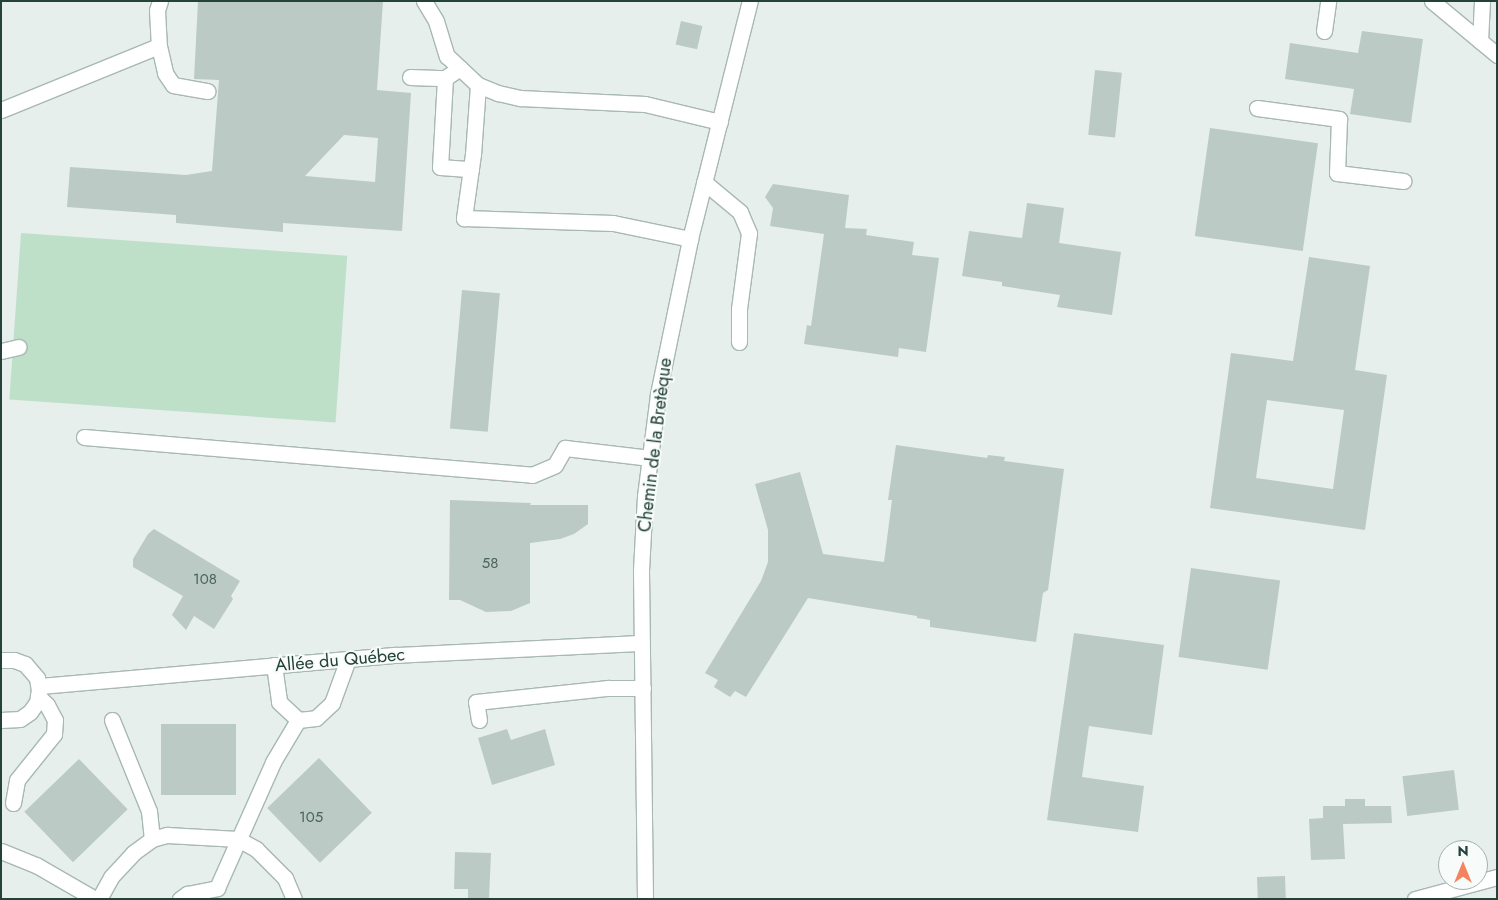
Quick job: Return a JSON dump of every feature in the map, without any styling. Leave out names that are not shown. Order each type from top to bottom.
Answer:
[{"type":"street","points":[[160,1],[157,10],[159,46],[165,73],[173,86],[207,91]]},
{"type":"street","points":[[424,1],[436,21],[446,56],[478,85],[498,93],[520,98],[645,104],[720,122]]},
{"type":"street","name":"Chemin de la Bretèque","points":[[646,899],[642,643],[644,496],[658,394],[690,239],[750,1]]},
{"type":"street","points":[[1324,30],[1328,1]]},
{"type":"street","points":[[1432,1],[1497,55]]},
{"type":"street","points":[[1480,40],[1482,1]]},
{"type":"street","points":[[1,110],[159,46]]},
{"type":"street","points":[[410,77],[445,78],[460,68]]},
{"type":"street","points":[[445,78],[440,167],[471,169]]},
{"type":"street","points":[[478,85],[471,169],[464,218],[613,223],[690,239]]},
{"type":"street","points":[[1257,108],[1339,119],[1337,172],[1404,181]]},
{"type":"street","points":[[704,182],[740,212],[749,233],[739,309],[739,342]]},
{"type":"street","points":[[1,351],[19,347]]},
{"type":"street","points":[[84,437],[532,475],[555,465],[565,448],[650,458]]},
{"type":"street","name":"Allée du Québec","points":[[38,691],[274,665],[413,653],[642,643]]},
{"type":"street","points":[[274,665],[279,702],[298,720],[316,718],[332,704],[348,659]]},
{"type":"street","points":[[1,660],[14,660],[25,664],[34,673],[38,691],[56,720],[54,734],[17,780],[13,803]]},
{"type":"street","points":[[479,720],[476,702],[608,688],[643,688]]},
{"type":"street","points":[[1,720],[9,721],[25,716],[34,707],[38,691]]},
{"type":"street","points":[[112,720],[149,811],[152,840]]},
{"type":"street","points":[[180,899],[187,894],[220,894],[238,840],[273,762],[298,720]]},
{"type":"street","points":[[1,851],[36,864],[97,899],[111,877],[133,853],[152,840],[167,836],[238,840],[256,849],[285,878],[294,899]]},
{"type":"street","points":[[1415,899],[1497,877]]},
{"type":"green space","points":[[21,233],[347,256],[336,422],[9,400]]},
{"type":"building","points":[[198,1],[383,1],[377,90],[411,93],[402,231],[283,223],[283,232],[176,223],[176,215],[67,207],[70,167],[186,175],[212,171],[219,80],[194,79]],"holes":[[[344,135],[378,138],[375,182],[305,176]]]},
{"type":"building","points":[[681,21],[702,26],[697,49],[676,44]]},
{"type":"building","points":[[1362,31],[1423,39],[1411,123],[1350,114],[1354,89],[1285,79],[1290,43],[1358,53]]},
{"type":"building","points":[[1095,70],[1122,73],[1115,137],[1088,135]]},
{"type":"building","points":[[1210,128],[1318,143],[1303,251],[1195,236]]},
{"type":"building","points":[[773,184],[849,195],[845,228],[867,229],[866,235],[914,242],[912,255],[939,258],[926,352],[899,348],[898,357],[804,344],[807,325],[811,326],[824,234],[770,226],[773,208],[765,197]]},
{"type":"building","points":[[1027,203],[1064,208],[1059,243],[1121,252],[1112,315],[1057,307],[1060,295],[1002,286],[1002,282],[962,276],[969,231],[1022,238]]},
{"type":"building","points":[[1309,257],[1370,266],[1355,370],[1387,375],[1365,530],[1210,508],[1231,353],[1293,361]],"holes":[[[1267,400],[1344,410],[1333,489],[1256,478]]]},
{"type":"building","points":[[462,290],[500,293],[488,432],[450,428]]},
{"type":"building","points":[[896,445],[987,458],[988,455],[1005,457],[1004,461],[1064,469],[1048,590],[1043,593],[1036,642],[930,627],[930,620],[917,618],[917,616],[808,598],[746,697],[735,691],[730,697],[714,687],[718,680],[705,673],[761,581],[768,562],[768,530],[755,484],[800,472],[823,554],[884,562],[892,500],[888,500]]},
{"type":"building","points":[[450,500],[531,503],[530,505],[588,505],[588,524],[574,534],[560,539],[530,543],[530,603],[511,611],[486,612],[460,600],[449,600]]},
{"type":"building","points":[[154,529],[240,581],[231,596],[233,599],[214,629],[194,616],[186,630],[172,615],[183,596],[133,567],[133,559],[148,534]]},
{"type":"building","points":[[1191,568],[1280,581],[1268,670],[1178,657]]},
{"type":"building","points":[[1074,633],[1164,645],[1152,735],[1089,726],[1082,777],[1144,786],[1138,832],[1047,820]]},
{"type":"building","points":[[161,724],[236,724],[236,795],[161,795]]},
{"type":"building","points":[[507,729],[511,740],[545,729],[555,765],[492,785],[478,738]]},
{"type":"building","points":[[319,758],[372,813],[320,863],[267,808]]},
{"type":"building","points":[[79,759],[128,809],[73,862],[24,812]]},
{"type":"building","points":[[1454,770],[1459,810],[1407,816],[1402,776]]},
{"type":"building","points":[[1345,799],[1365,799],[1365,806],[1391,806],[1392,823],[1343,824],[1345,859],[1311,860],[1309,819],[1323,818],[1323,806],[1345,806]]},
{"type":"building","points":[[455,852],[491,853],[489,899],[468,899],[468,889],[454,889]]},
{"type":"building","points":[[1285,876],[1286,899],[1258,899],[1257,877]]}]
